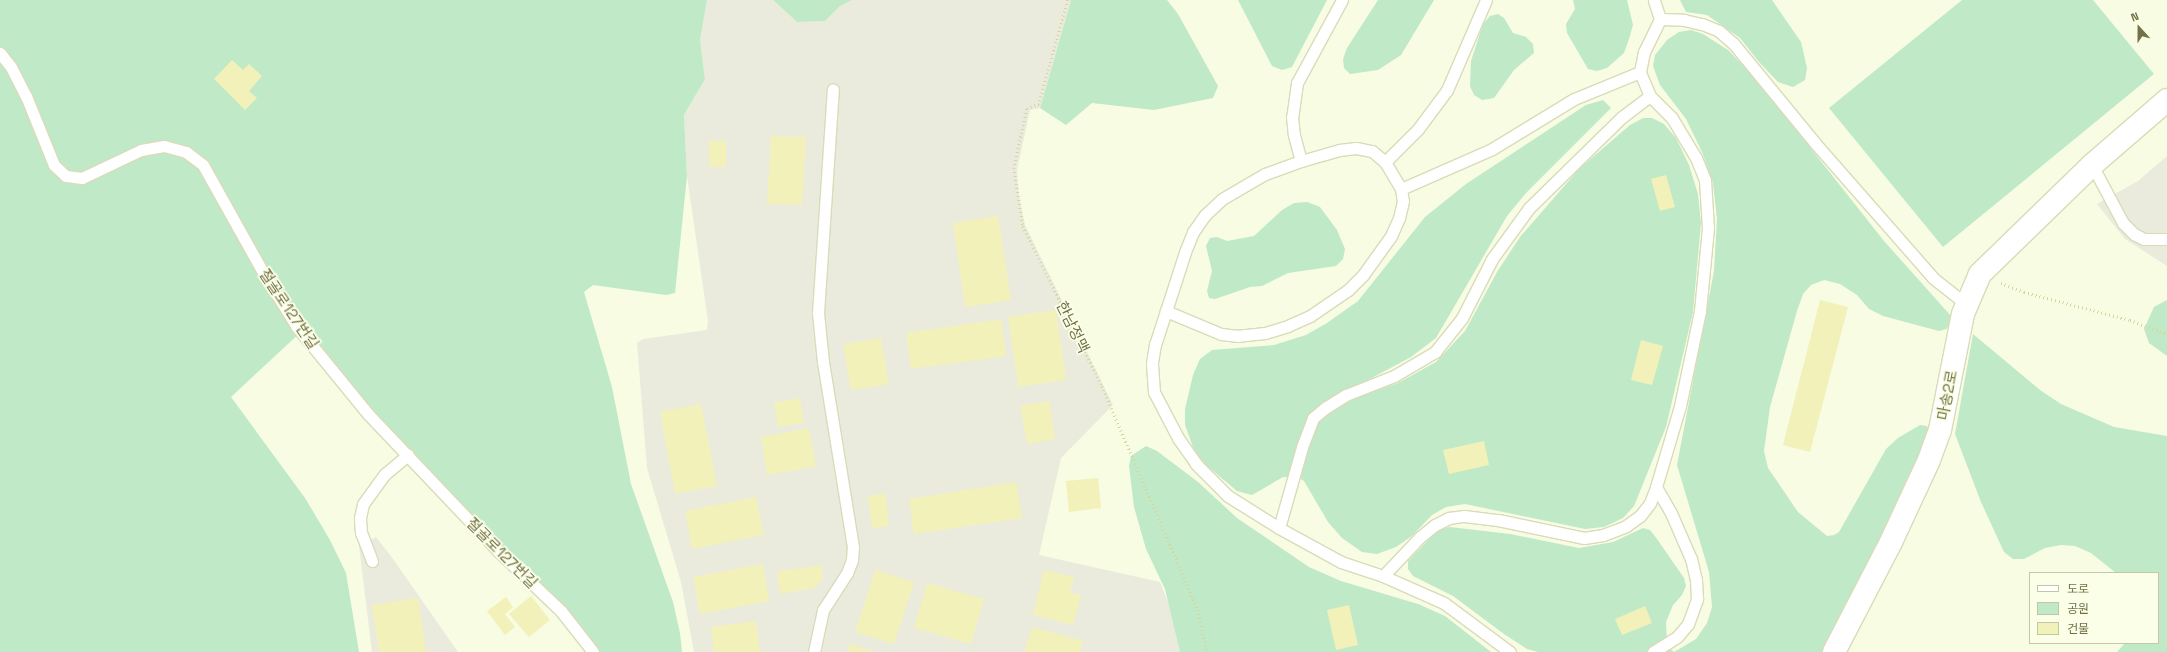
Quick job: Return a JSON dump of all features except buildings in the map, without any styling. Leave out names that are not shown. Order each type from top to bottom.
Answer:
[{"type":"street","name":"마송2로","points":[[1834,652],[1891,542],[1930,460],[1940,430],[1966,304],[1980,274],[2092,165],[2167,100]]},
{"type":"lane","points":[[1301,162],[1292,117],[1295,90],[1304,68],[1342,0]]},
{"type":"lane","points":[[1385,162],[1418,129],[1447,90],[1486,0]]},
{"type":"lane","points":[[1383,576],[1420,537],[1435,525],[1449,518],[1464,516],[1498,520],[1563,536],[1590,537],[1626,526],[1640,516],[1650,503],[1680,406],[1700,311],[1705,268],[1708,204],[1705,180],[1696,158],[1672,118],[1650,96],[1640,72],[1644,52],[1660,19],[1654,0]]},
{"type":"lane","points":[[1660,19],[1684,20],[1702,24],[1719,31],[1733,43],[1815,143],[1928,272],[1966,304]]},
{"type":"lane","name":"절골로127번길","points":[[0,53],[11,67],[26,96],[54,166],[66,176],[82,178],[140,150],[164,146],[186,152],[202,165],[264,274],[297,327],[368,414],[499,552],[561,611],[594,652]]},
{"type":"lane","points":[[1401,189],[1492,149],[1574,99],[1640,72]]},
{"type":"lane","points":[[814,652],[823,610],[847,573],[852,560],[853,546],[823,362],[818,313],[833,90]]},
{"type":"lane","points":[[1279,528],[1302,447],[1313,418],[1325,408],[1346,395],[1394,376],[1435,352],[1462,318],[1492,259],[1529,208],[1622,117],[1650,96]]},
{"type":"lane","points":[[1166,311],[1221,334],[1238,336],[1265,333],[1310,316],[1348,290],[1378,256],[1399,218],[1403,201],[1401,189],[1385,162],[1372,151],[1356,148],[1339,150],[1301,162],[1254,180],[1222,199],[1204,215],[1193,232],[1185,252],[1155,344],[1151,377],[1154,392],[1164,414],[1178,438],[1212,482],[1228,496],[1279,528],[1341,562],[1383,576],[1444,603],[1510,652]]},
{"type":"lane","points":[[2092,165],[2123,222],[2134,234],[2144,239],[2167,239]]},
{"type":"lane","points":[[372,561],[361,533],[360,518],[363,504],[385,474],[408,455]]},
{"type":"lane","points":[[1653,652],[1677,637],[1688,624],[1697,599],[1696,580],[1690,559],[1671,513],[1656,487]]},
{"type":"path","name":"한남정맥","points":[[1068,0],[1039,104],[1027,109],[1014,168],[1023,226],[1102,386],[1198,610],[1207,652]]},
{"type":"path","points":[[1980,274],[2024,292],[2130,320],[2167,334]]},
{"type":"shaded area","points":[[707,0],[773,0],[797,22],[825,21],[840,6],[852,0],[1071,0],[1040,108],[1030,110],[1017,170],[1019,196],[1025,225],[1113,405],[1061,458],[1039,555],[1160,582],[1172,612],[1180,652],[694,652],[681,582],[647,468],[637,343],[643,339],[707,330],[708,321],[687,176],[684,115],[705,79],[700,40]]},
{"type":"shaded area","points":[[2167,156],[2167,266],[2125,239],[2097,204],[2138,181]]},
{"type":"shaded area","points":[[376,537],[458,652],[372,652],[359,546]]},
{"type":"green space","points":[[0,0],[707,0],[700,40],[705,79],[684,115],[687,176],[675,293],[666,295],[593,285],[584,292],[612,387],[631,484],[673,602],[680,633],[682,652],[599,652],[568,611],[483,532],[368,414],[302,331],[231,397],[305,498],[330,540],[346,573],[359,652],[0,652]]},
{"type":"green space","points":[[773,0],[852,0],[840,6],[825,21],[797,22]]},
{"type":"green space","points":[[1071,0],[1167,0],[1178,14],[1218,86],[1213,98],[1154,110],[1092,103],[1066,125],[1040,108]]},
{"type":"green space","points":[[1238,0],[1327,0],[1292,67],[1282,70],[1272,66]]},
{"type":"green space","points":[[1378,0],[1434,0],[1401,55],[1378,70],[1350,74],[1344,68],[1343,59],[1347,48]]},
{"type":"green space","points":[[1573,0],[1627,0],[1633,25],[1629,39],[1624,53],[1607,68],[1597,71],[1588,69],[1567,33],[1566,24],[1575,9]]},
{"type":"green space","points":[[1680,0],[1772,0],[1801,42],[1807,68],[1805,80],[1793,87],[1778,82],[1759,62],[1740,38],[1707,15],[1686,12]]},
{"type":"green space","points":[[1962,0],[2093,0],[2154,74],[1943,247],[1829,108]]},
{"type":"green space","points":[[1498,14],[1504,18],[1513,33],[1526,37],[1533,44],[1534,53],[1514,70],[1494,98],[1482,100],[1474,95],[1470,86],[1471,61],[1483,24],[1490,16]]},
{"type":"green space","points":[[1691,30],[1703,34],[1728,50],[1755,78],[1884,241],[1951,316],[1951,324],[1946,329],[1939,331],[1883,316],[1869,309],[1857,295],[1840,284],[1824,280],[1811,285],[1803,294],[1770,407],[1764,451],[1768,468],[1798,512],[1827,536],[1834,535],[1839,532],[1886,449],[1898,438],[1920,425],[1927,426],[1929,430],[1925,448],[1825,652],[1674,652],[1696,639],[1707,623],[1712,607],[1709,572],[1677,465],[1714,271],[1717,219],[1713,183],[1702,152],[1686,119],[1660,85],[1653,66],[1655,55],[1667,40],[1679,32]]},
{"type":"green space","points":[[1603,100],[1611,108],[1526,193],[1507,216],[1436,338],[1411,357],[1357,386],[1360,391],[1369,393],[1398,383],[1436,362],[1465,331],[1497,272],[1520,237],[1579,169],[1630,125],[1643,118],[1652,118],[1664,124],[1676,138],[1689,165],[1698,194],[1701,223],[1693,312],[1666,427],[1634,506],[1623,518],[1604,527],[1585,529],[1465,504],[1446,507],[1432,515],[1412,536],[1396,547],[1377,554],[1362,552],[1342,538],[1328,522],[1304,481],[1298,477],[1283,477],[1252,495],[1237,491],[1206,465],[1194,450],[1185,425],[1185,409],[1193,375],[1200,359],[1212,350],[1274,345],[1306,335],[1327,323],[1358,301],[1425,217],[1466,184],[1586,105]]},
{"type":"green space","points":[[1307,202],[1320,207],[1337,230],[1345,249],[1343,259],[1336,266],[1288,273],[1262,286],[1250,287],[1215,299],[1209,298],[1207,291],[1212,271],[1206,246],[1210,238],[1217,237],[1227,241],[1254,236],[1282,210],[1294,203]]},
{"type":"green space","points":[[2167,300],[2167,356],[2149,343],[2144,329],[2154,307]]},
{"type":"green space","points":[[1973,334],[2040,390],[2061,404],[2114,427],[2167,436],[2167,652],[2117,652],[2124,644],[2159,644],[2159,572],[2115,572],[2091,553],[2075,546],[2061,545],[2045,548],[2024,559],[2013,559],[2004,552],[1981,502],[1955,434]]},
{"type":"green space","points":[[1146,446],[1157,451],[1198,482],[1237,518],[1309,567],[1341,581],[1418,604],[1445,616],[1491,652],[1180,652],[1165,589],[1146,549],[1134,507],[1129,466],[1131,456]]},
{"type":"green space","points":[[1450,527],[1510,534],[1579,548],[1613,542],[1643,528],[1650,530],[1684,578],[1686,586],[1682,595],[1673,605],[1666,622],[1667,646],[1674,652],[1538,652],[1527,649],[1453,596],[1413,576],[1408,569],[1408,561],[1432,536],[1441,529]]}]
